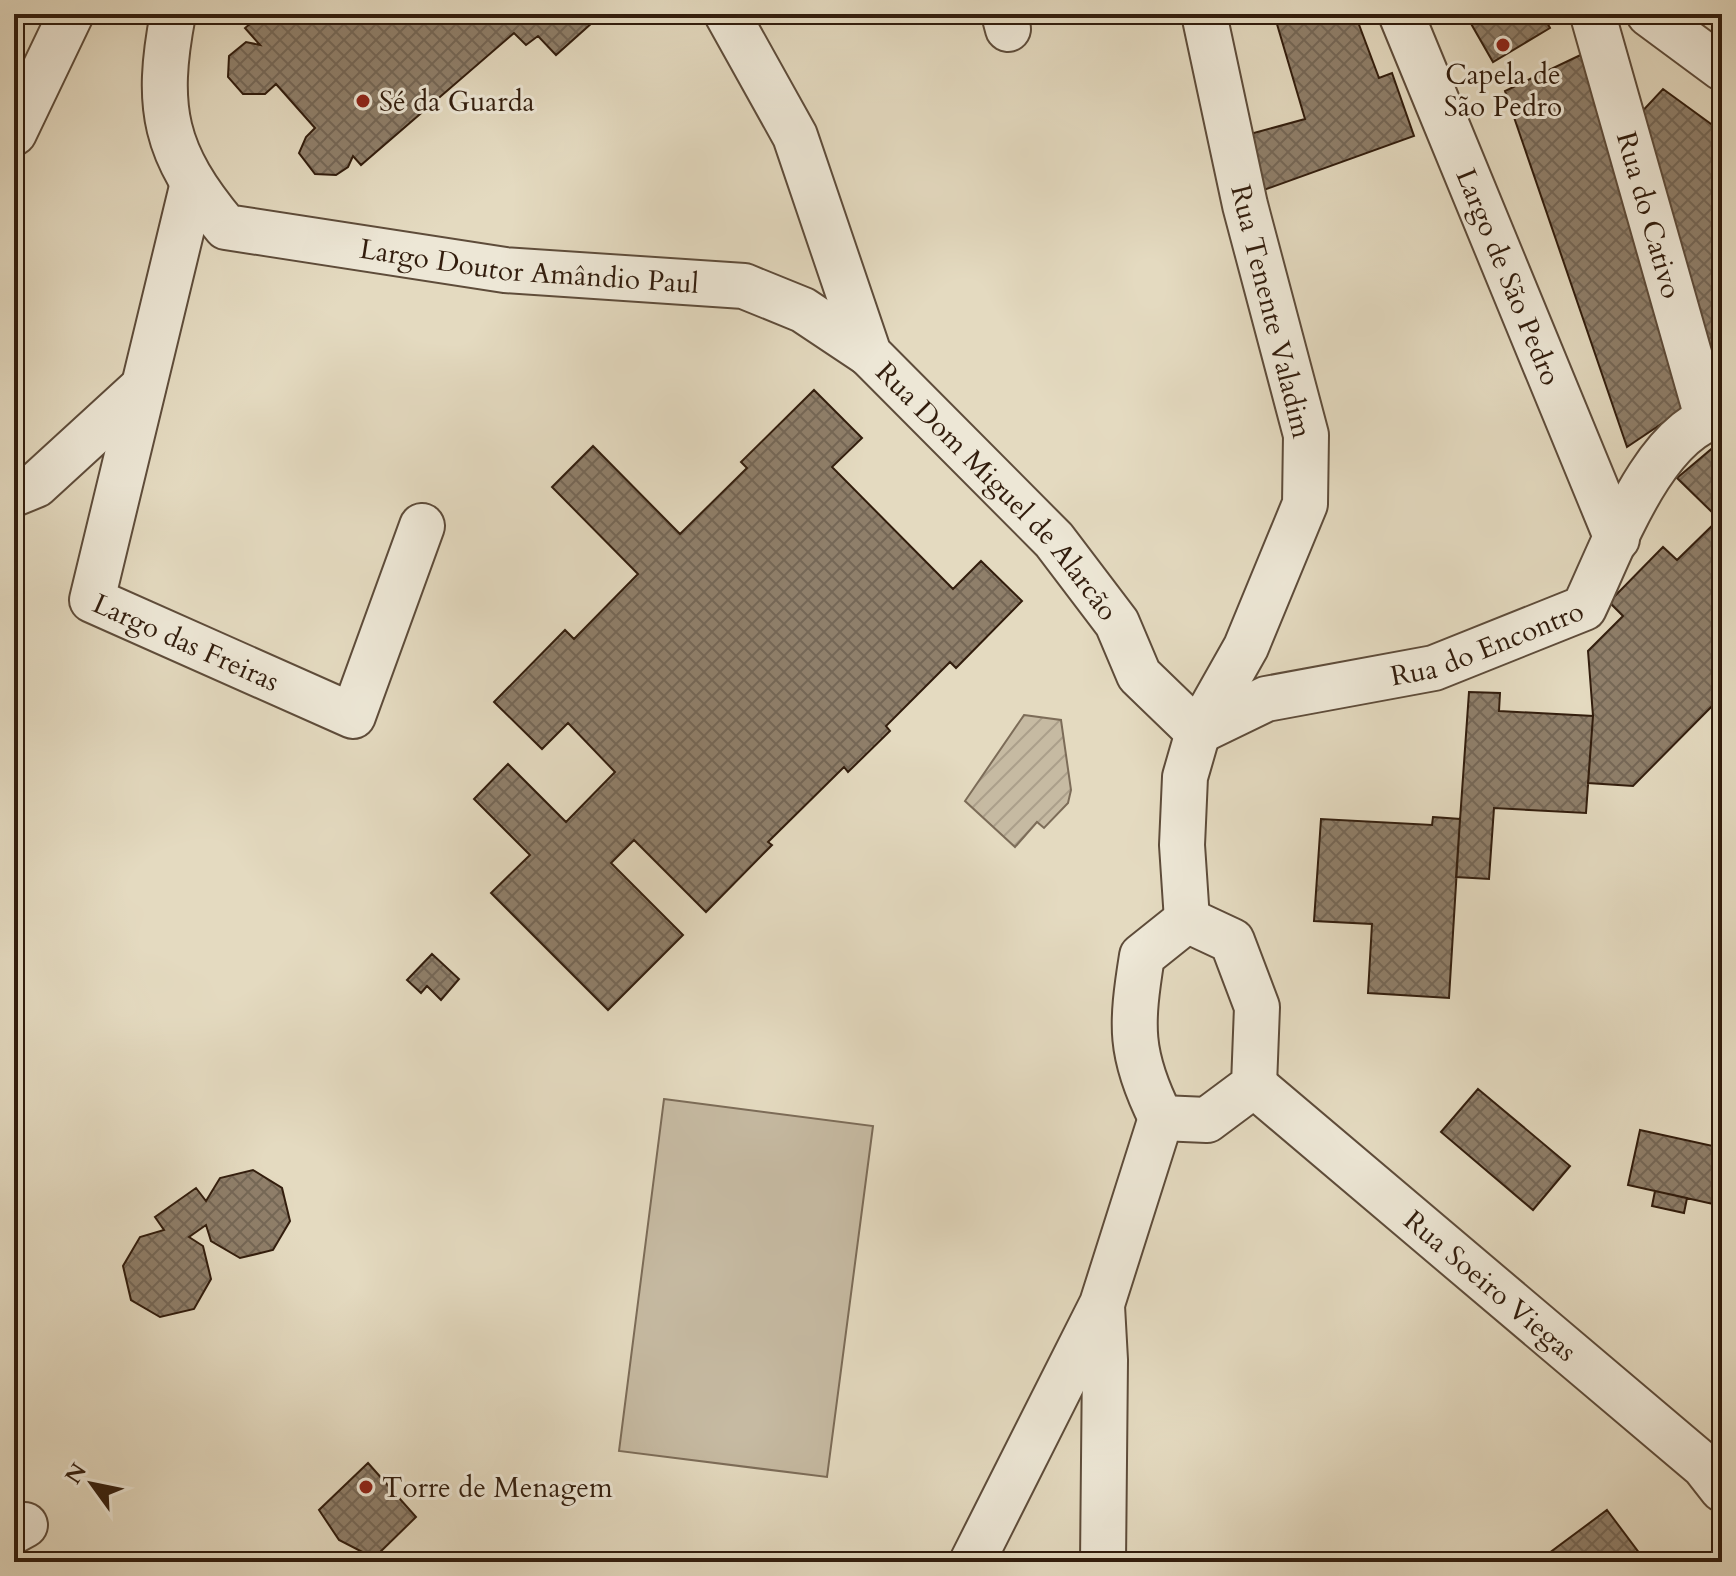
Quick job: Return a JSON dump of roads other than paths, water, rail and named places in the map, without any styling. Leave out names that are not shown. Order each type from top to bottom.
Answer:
[{"type":"street","points":[[14,133],[71,14]]},
{"type":"street","name":"Largo Doutor Amândio Paul","points":[[173,14],[164,60],[166,125],[192,187],[226,227],[505,270],[744,286],[803,310],[869,354]]},
{"type":"street","name":"Rua Dom Miguel de Alarcão","points":[[727,14],[795,136],[869,354],[1054,540],[1117,623],[1139,675],[1198,732]]},
{"type":"street","name":"Rua Tenente Valadim","points":[[1187,920],[1182,845],[1185,777],[1198,732],[1246,647],[1305,504],[1306,435],[1245,205],[1204,14]]},
{"type":"street","name":"Largo de São Pedro","points":[[1401,14],[1617,539]]},
{"type":"street","name":"Rua do Cativo","points":[[1598,14],[1594,19],[1714,416]]},
{"type":"street","points":[[1649,14],[1722,68]]},
{"type":"street","name":"Largo das Freiras","points":[[192,187],[92,600],[353,716],[422,526]]},
{"type":"street","points":[[14,494],[36,485],[143,387]]},
{"type":"street","name":"Rua do Encontro","points":[[1198,732],[1266,699],[1434,668],[1584,608],[1660,457],[1714,416]]},
{"type":"street","points":[[972,1562],[1102,1304],[1161,1118],[1141,1077],[1132,1021],[1142,956],[1187,920],[1232,941],[1257,1007],[1254,1085],[1207,1120],[1161,1118]]},
{"type":"street","name":"Rua Soeiro Viegas","points":[[1254,1085],[1704,1466],[1722,1489]]},
{"type":"street","points":[[1102,1304],[1105,1360],[1103,1562]]},
{"type":"place","name":"Capela de São Pedro","points":[[1503,45]]},
{"type":"place","name":"Sé da Guarda","points":[[363,101]]},
{"type":"place","name":"Torre de Menagem","points":[[366,1487]]}]
